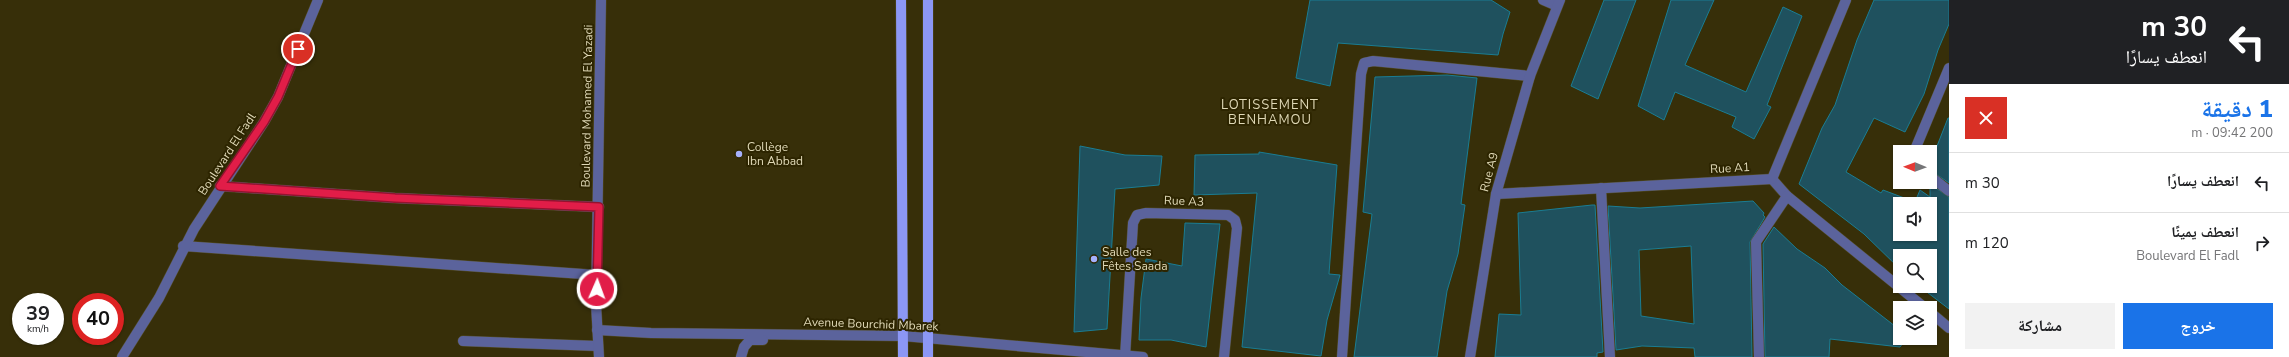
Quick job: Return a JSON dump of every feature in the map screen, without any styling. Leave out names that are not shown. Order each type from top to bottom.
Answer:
[{"type":"main road","points":[[901,0],[903,357]]},
{"type":"main road","points":[[928,0],[928,357]]},
{"type":"street","name":"Boulevard El Fadl","points":[[122,357],[159,298],[183,246],[220,186],[264,122],[278,97],[318,0]]},
{"type":"street","name":"Boulevard Mohamed El Yazadi","points":[[599,357],[597,330],[601,0]]},
{"type":"street","points":[[1543,0],[1558,3]]},
{"type":"street","points":[[1846,0],[1772,179],[1787,196],[1916,301]]},
{"type":"street","name":"Rue A9","points":[[1470,357],[1496,194],[1530,76],[1558,3]]},
{"type":"street","points":[[1342,357],[1361,74],[1364,64],[1373,61],[1530,76]]},
{"type":"street","points":[[1917,145],[1949,68]]},
{"type":"street","name":"Rue A1","points":[[1496,194],[1772,179]]},
{"type":"street","points":[[1937,182],[1949,191]]},
{"type":"street","points":[[220,186],[402,198],[599,207]]},
{"type":"street","points":[[1601,188],[1610,357]]},
{"type":"street","points":[[1759,357],[1756,242],[1787,196]]},
{"type":"street","name":"Rue A3","points":[[1124,356],[1133,223],[1137,215],[1146,212],[1228,215],[1235,220],[1237,228],[1224,357]]},
{"type":"street","points":[[183,246],[598,275]]},
{"type":"street","points":[[1937,318],[1949,328]]},
{"type":"street","name":"Avenue Bourchid Mbarek","points":[[597,330],[651,333],[903,339],[928,337],[1074,354],[1143,357]]},
{"type":"street","points":[[741,357],[746,344],[754,340],[903,339]]},
{"type":"street","points":[[463,341],[598,346]]},
{"type":"building","points":[[1310,0],[1491,0],[1510,12],[1498,55],[1338,43],[1330,86],[1296,78]]},
{"type":"building","points":[[1604,0],[1636,0],[1598,99],[1571,86]]},
{"type":"building","points":[[1671,0],[1714,0],[1685,65],[1746,92],[1783,7],[1802,16],[1767,105],[1771,107],[1754,139],[1732,127],[1736,117],[1675,92],[1664,120],[1638,106]]},
{"type":"building","points":[[1874,0],[1949,0],[1949,24],[1938,50],[1924,94],[1905,132],[1874,118],[1846,172],[1881,193],[1883,190],[1902,197],[1893,197],[1893,241],[1937,241],[1937,197],[1930,197],[1930,189],[1937,189],[1949,197],[1949,309],[1928,293],[1937,293],[1937,249],[1893,249],[1893,262],[1864,234],[1799,184],[1822,128],[1835,105],[1857,40]]},
{"type":"building","points":[[1447,75],[1477,78],[1461,204],[1465,205],[1458,254],[1447,291],[1437,357],[1354,357],[1372,214],[1363,212],[1375,77]]},
{"type":"building","points":[[1949,118],[1949,183],[1937,175],[1937,146]]},
{"type":"building","name":"Salle des Fêtes Saada","points":[[1080,146],[1125,155],[1162,156],[1159,185],[1115,189],[1107,329],[1074,332]]},
{"type":"building","points":[[1259,152],[1337,165],[1329,274],[1340,275],[1327,320],[1321,356],[1242,347],[1257,193],[1194,195],[1195,155],[1259,154]]},
{"type":"building","points":[[1920,190],[1930,197],[1917,197]]},
{"type":"building","points":[[1753,201],[1764,213],[1763,215],[1765,217],[1750,242],[1752,357],[1695,357],[1694,348],[1642,346],[1616,350],[1608,206],[1640,208]],"holes":[[[1691,246],[1694,324],[1641,316],[1639,250]]]},
{"type":"building","points":[[1595,205],[1603,352],[1597,353],[1597,357],[1495,357],[1499,314],[1521,315],[1518,213]]},
{"type":"building","points":[[1185,223],[1220,224],[1206,347],[1171,340],[1139,340],[1141,298],[1146,259],[1182,266]]},
{"type":"building","points":[[1774,227],[1797,249],[1825,268],[1842,285],[1893,325],[1893,345],[1902,345],[1900,347],[1830,339],[1829,357],[1765,357],[1763,244]]},
{"type":"place","name":"Collège Ibn Abbad","points":[[739,154]]},
{"type":"place","name":"Salle des Fêtes Saada","points":[[1094,259]]},
{"type":"district","name":"LOTISSEMENT BENHAMOU","points":[[1270,112]]},
{"type":"route","points":[[298,49],[278,97],[264,122],[220,186],[395,198],[599,207],[597,289]]}]
